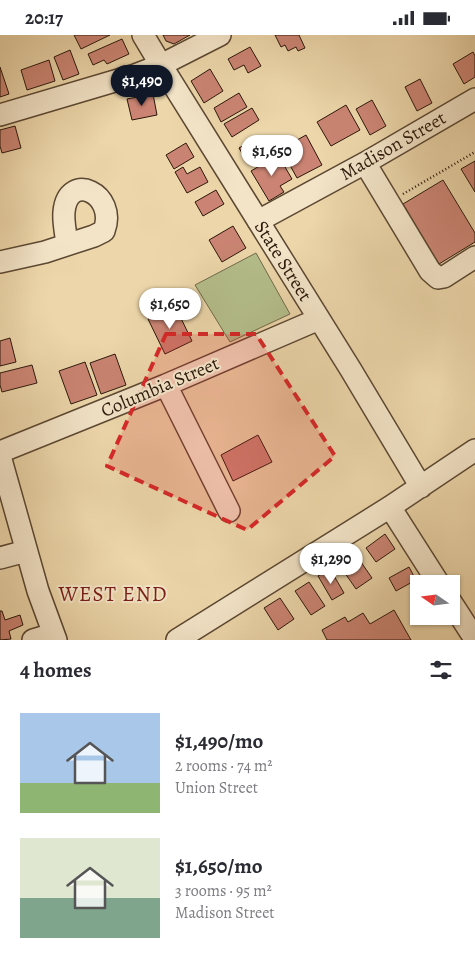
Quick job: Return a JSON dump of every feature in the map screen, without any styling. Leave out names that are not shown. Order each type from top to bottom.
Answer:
[{"type":"street","name":"State Street","points":[[143,35],[421,487]]},
{"type":"street","points":[[0,115],[136,75],[161,65],[220,35]]},
{"type":"street","name":"Madison Street","points":[[258,221],[365,163],[475,99]]},
{"type":"street","points":[[365,163],[430,271],[438,278],[444,277],[475,257]]},
{"type":"street","points":[[0,263],[45,252],[68,244]]},
{"type":"street","name":"Columbia Street","points":[[0,454],[319,319]]},
{"type":"street","points":[[166,385],[229,511]]},
{"type":"street","points":[[176,640],[206,632],[475,450]]},
{"type":"street","points":[[0,454],[38,591],[48,638]]},
{"type":"street","points":[[390,507],[433,575]]},
{"type":"street","points":[[0,558],[26,551]]},
{"type":"street","points":[[460,617],[473,638]]},
{"type":"path","points":[[389,202],[475,152]]},
{"type":"highlighted area","points":[[166,334],[256,334],[335,456],[247,530],[107,466]]},
{"type":"green space","points":[[256,253],[290,314],[230,342],[195,285]]},
{"type":"building","points":[[74,35],[110,35],[81,49]]},
{"type":"building","points":[[163,35],[190,35],[174,44],[166,41]]},
{"type":"building","points":[[275,35],[299,35],[305,48],[298,51],[296,47],[288,51],[285,45],[281,47]]},
{"type":"building","points":[[122,39],[129,54],[107,64],[104,60],[93,65],[88,54]]},
{"type":"building","points":[[250,47],[261,66],[248,73],[244,65],[234,70],[228,59]]},
{"type":"building","points":[[70,50],[79,74],[63,80],[54,57]]},
{"type":"building","points":[[473,52],[475,56],[475,77],[464,84],[453,64]]},
{"type":"building","points":[[49,60],[55,81],[27,90],[21,70]]},
{"type":"building","points":[[0,67],[9,94],[0,97]]},
{"type":"building","points":[[210,69],[223,91],[204,103],[191,81]]},
{"type":"building","points":[[420,79],[432,103],[417,111],[405,87]]},
{"type":"building","points":[[239,93],[247,107],[221,122],[214,108]]},
{"type":"building","points":[[153,94],[157,115],[132,120],[127,99]]},
{"type":"building","points":[[372,100],[386,126],[370,135],[356,109]]},
{"type":"building","points":[[346,105],[360,130],[331,146],[317,122]]},
{"type":"building","points":[[252,108],[259,120],[232,137],[224,124]]},
{"type":"building","points":[[15,126],[21,148],[2,153],[0,130]]},
{"type":"building","points":[[306,135],[322,165],[297,178],[281,149]]},
{"type":"building","points":[[260,136],[267,148],[246,160],[239,148]]},
{"type":"building","points":[[186,143],[194,157],[174,169],[166,155]]},
{"type":"building","points":[[278,155],[292,179],[280,186],[284,192],[269,201],[251,171]]},
{"type":"building","points":[[475,161],[475,192],[461,169]]},
{"type":"building","points":[[183,167],[187,174],[200,167],[208,182],[187,193],[175,172]]},
{"type":"building","points":[[443,180],[475,233],[475,242],[439,264],[403,204]]},
{"type":"building","points":[[216,190],[224,204],[203,216],[195,202]]},
{"type":"building","points":[[233,226],[246,248],[222,262],[209,240]]},
{"type":"building","points":[[175,306],[192,341],[165,354],[148,319]]},
{"type":"building","points":[[10,338],[16,362],[0,366],[0,341]]},
{"type":"building","points":[[115,354],[126,385],[101,394],[90,363]]},
{"type":"building","points":[[85,362],[97,395],[71,404],[59,371]]},
{"type":"building","points":[[32,365],[37,383],[2,392],[0,373]]},
{"type":"building","points":[[258,435],[272,462],[233,481],[221,455]]},
{"type":"building","points":[[385,534],[395,549],[376,562],[366,548]]},
{"type":"building","points":[[354,552],[372,578],[356,589],[338,563]]},
{"type":"building","points":[[409,567],[413,575],[410,575],[410,583],[396,591],[389,578]]},
{"type":"building","points":[[330,569],[344,593],[332,600],[318,576]]},
{"type":"building","points":[[309,582],[325,606],[311,615],[295,591]]},
{"type":"building","points":[[280,598],[294,619],[278,630],[264,608]]},
{"type":"building","points":[[394,610],[411,640],[327,640],[322,630],[345,617],[348,622],[363,613],[370,624]]},
{"type":"building","points":[[0,611],[2,611],[5,620],[20,615],[23,625],[9,631],[11,639],[0,640]]},
{"type":"district","name":"WEST END","points":[[113,594]]}]
